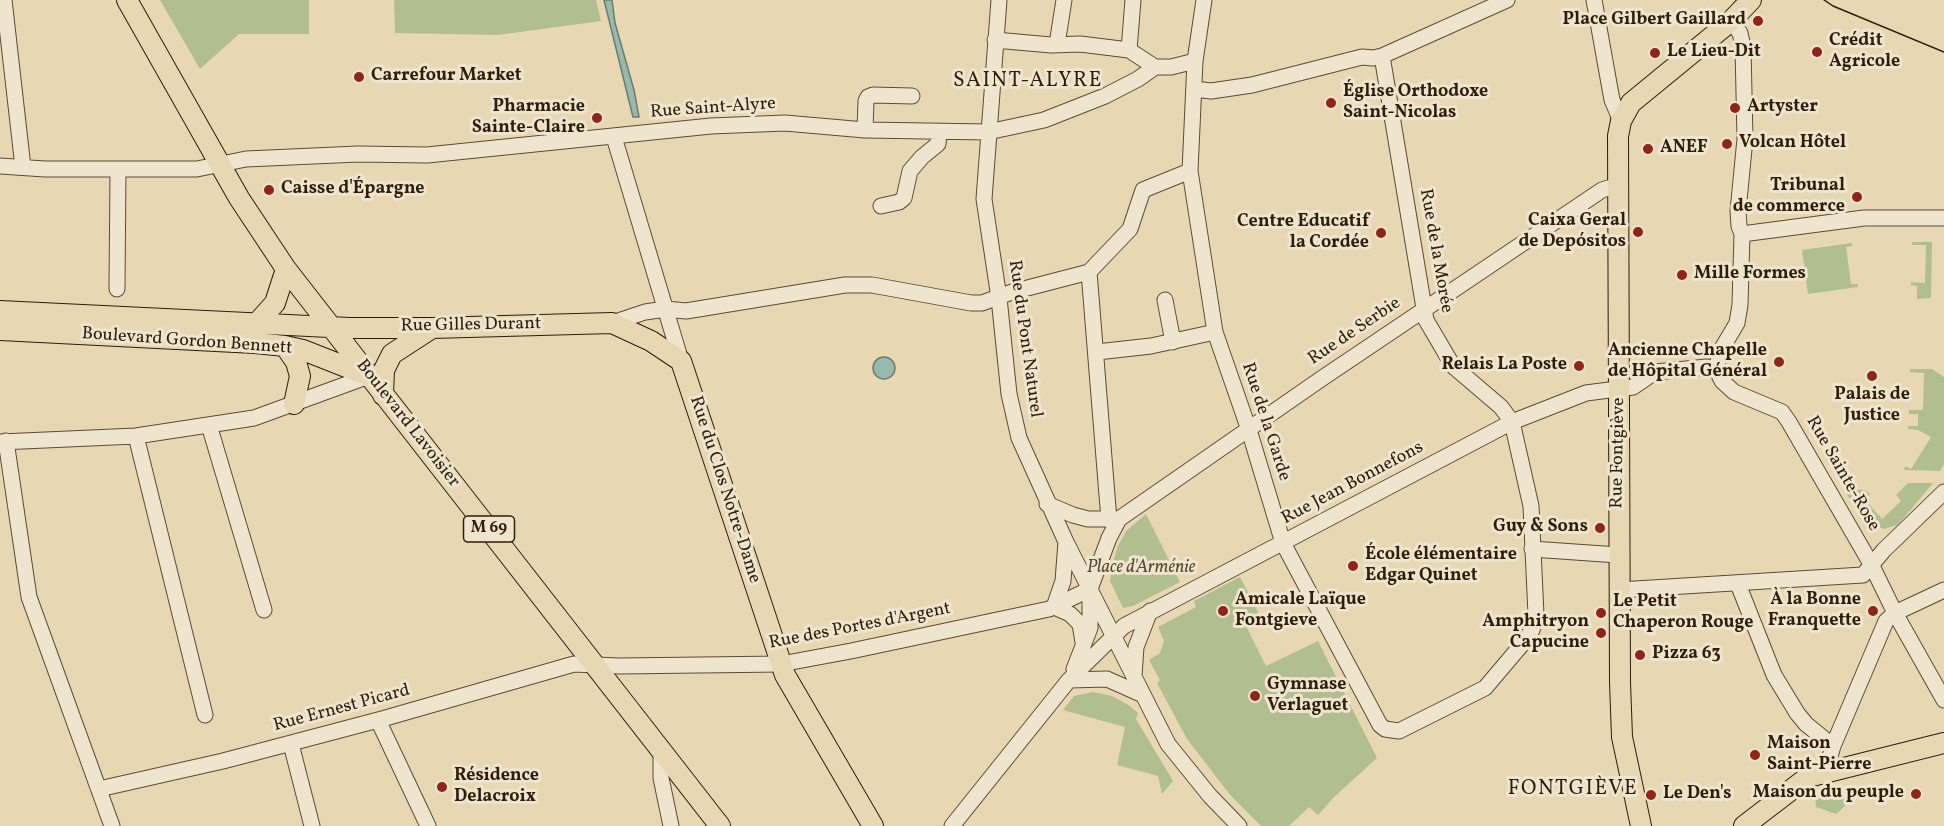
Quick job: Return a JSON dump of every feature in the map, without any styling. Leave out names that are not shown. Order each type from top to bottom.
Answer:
[{"type":"main road","name":"Boulevard Lavoisier","points":[[127,0],[253,221],[286,269],[720,826]]},
{"type":"main road","points":[[1621,121],[1631,103],[1731,21],[1751,0]]},
{"type":"main road","name":"Rue Fontgiève","points":[[1621,121],[1618,135],[1618,590],[1622,737],[1641,826]]},
{"type":"main road","points":[[257,323],[275,303],[286,269]]},
{"type":"main road","name":"Boulevard Gordon Bennett","points":[[0,310],[331,327]]},
{"type":"main road","name":"Rue Gilles Durant","points":[[331,327],[432,328],[612,323],[651,341],[681,361]]},
{"type":"main road","points":[[383,395],[384,370],[392,354],[432,328]]},
{"type":"main road","name":"Boulevard Gordon Bennett","points":[[0,330],[285,346],[303,350],[369,376]]},
{"type":"main road","points":[[285,346],[296,362],[300,376],[294,404]]},
{"type":"main road","name":"Rue du Clos Notre-Dame","points":[[681,361],[785,675],[873,826]]},
{"type":"main road","points":[[1744,826],[1808,777],[1944,743]]},
{"type":"street","points":[[4,0],[23,167]]},
{"type":"street","name":"Rue du Pont Naturel","points":[[999,0],[984,199],[999,298],[1009,394],[1019,438],[1047,504],[1168,744],[1210,796],[1239,826]]},
{"type":"street","points":[[1057,44],[1064,0]]},
{"type":"street","points":[[1130,50],[1133,0]]},
{"type":"street","name":"Rue de la Garde","points":[[1204,0],[1195,61],[1190,171],[1215,332],[1249,430],[1282,543],[1380,725],[1385,729],[1399,731],[1485,688],[1532,630],[1536,615],[1532,549]]},
{"type":"street","points":[[1194,89],[1211,91],[1252,85],[1362,57],[1382,56],[1505,0]]},
{"type":"street","points":[[1594,0],[1612,100],[1621,121]]},
{"type":"street","points":[[1716,369],[1721,350],[1740,315],[1742,234],[1738,211],[1745,139],[1743,47],[1740,33],[1731,21]]},
{"type":"street","points":[[995,40],[1080,44],[1130,50],[1155,67]]},
{"type":"street","name":"Rue de la Morée","points":[[1382,56],[1426,320],[1454,366],[1502,407],[1512,422]]},
{"type":"street","name":"Rue Saint-Alyre","points":[[0,166],[197,169],[246,159],[326,155],[427,155],[711,126],[785,123],[865,130],[988,132],[1044,120],[1105,96],[1138,79],[1155,67],[1171,67],[1195,61]]},
{"type":"street","points":[[865,130],[868,97],[912,96]]},
{"type":"street","points":[[881,206],[899,202],[904,198],[910,171],[938,144],[939,132]]},
{"type":"street","name":"Rue du Clos Notre-Dame","points":[[614,137],[681,361]]},
{"type":"street","points":[[117,289],[118,169]]},
{"type":"street","points":[[1047,504],[1088,519],[1114,520],[1089,272],[1130,229],[1143,190],[1190,171]]},
{"type":"street","name":"Rue de Serbie","points":[[1090,589],[1114,520],[1602,190],[1618,185]]},
{"type":"street","points":[[1742,234],[1864,218],[1944,218]]},
{"type":"street","name":"Rue Gilles Durant","points":[[612,323],[645,312],[666,309],[686,311],[845,285],[872,285],[982,303],[1012,292],[1089,272]]},
{"type":"street","points":[[1165,300],[1173,342]]},
{"type":"street","points":[[1097,352],[1173,342],[1215,332]]},
{"type":"street","name":"Rue Jean Bonnefons","points":[[1069,680],[1114,635],[1150,611],[1512,422],[1586,393],[1633,387],[1655,372],[1707,367],[1716,369]]},
{"type":"street","name":"Rue Sainte-Rose","points":[[1716,369],[1722,381],[1734,392],[1782,412],[1871,564],[1895,613],[1944,700]]},
{"type":"street","points":[[112,826],[29,597],[3,442],[136,436],[254,418],[369,376]]},
{"type":"street","points":[[1512,422],[1532,506],[1532,549],[1618,555]]},
{"type":"street","points":[[209,425],[264,610]]},
{"type":"street","points":[[136,436],[205,715]]},
{"type":"street","points":[[1618,590],[1857,577],[1863,575],[1871,564],[1944,492]]},
{"type":"street","points":[[1066,542],[1063,581],[1054,607],[1070,614],[1080,624],[1084,647]]},
{"type":"street","points":[[1738,584],[1774,675],[1797,714],[1833,746]]},
{"type":"street","points":[[952,826],[1069,680],[1090,628],[1090,589]]},
{"type":"street","name":"Rue des Portes d'Argent","points":[[594,664],[619,666],[781,664],[1054,607],[1090,589]]},
{"type":"street","points":[[1826,771],[1833,746],[1886,621],[1895,613],[1944,590]]},
{"type":"street","points":[[1134,676],[1136,647],[1150,611]]},
{"type":"street","name":"Rue Ernest Picard","points":[[99,789],[291,744],[574,664],[594,664]]},
{"type":"street","points":[[1069,680],[1107,680],[1143,695]]},
{"type":"street","points":[[378,720],[428,826]]},
{"type":"street","points":[[291,744],[312,826]]},
{"type":"street","points":[[662,751],[661,778],[670,826]]},
{"type":"green space","points":[[160,0],[309,0],[309,34],[239,34],[200,69]]},
{"type":"green space","points":[[394,0],[596,0],[601,21],[498,35],[395,33]]},
{"type":"green space","points":[[1912,242],[1932,242],[1931,298],[1917,299],[1917,286],[1911,285],[1911,282],[1925,283],[1926,245],[1912,245]]},
{"type":"green space","points":[[1852,243],[1852,246],[1846,247],[1851,284],[1858,284],[1858,287],[1808,294],[1802,250]]},
{"type":"green space","points":[[1910,369],[1932,369],[1944,377],[1944,464],[1940,471],[1904,470],[1905,466],[1911,469],[1931,437],[1918,430],[1908,429],[1908,426],[1918,426],[1918,414],[1909,414],[1909,410],[1923,410],[1924,373],[1910,372]]},
{"type":"green space","points":[[1908,483],[1933,483],[1897,525],[1884,529],[1873,526],[1861,518],[1844,489],[1865,490],[1870,494],[1865,500],[1882,519],[1901,501],[1896,495]]},
{"type":"green space","name":"Place d'Arménie","points":[[1146,514],[1180,582],[1133,606],[1123,608],[1110,581],[1112,568],[1117,548],[1126,531]]},
{"type":"green space","name":"Gymnase Verlaguet","points":[[1240,577],[1260,616],[1245,624],[1266,666],[1318,641],[1377,758],[1334,797],[1318,815],[1309,807],[1289,826],[1261,826],[1231,796],[1187,739],[1157,683],[1160,680],[1149,660],[1160,653],[1164,641],[1158,627],[1196,607],[1194,601]]},
{"type":"green space","points":[[1093,692],[1112,696],[1138,713],[1136,719],[1173,781],[1162,794],[1158,776],[1117,765],[1125,727],[1063,710],[1074,696]]},
{"type":"green space","points":[[1841,785],[1846,805],[1836,814],[1816,807],[1815,793]]},
{"type":"water","points":[[604,0],[612,0],[615,23],[634,90],[639,117],[633,117]]},
{"type":"water","points":[[880,357],[888,357],[895,364],[895,372],[888,379],[880,379],[873,372],[873,364]]},
{"type":"tram line","points":[[1824,0],[1833,6],[1944,52]]},
{"type":"place","name":"Place Gilbert Gaillard","points":[[1758,21]]},
{"type":"place","name":"Crédit Agricole","points":[[1817,52]]},
{"type":"place","name":"Le Lieu-Dit","points":[[1655,53]]},
{"type":"place","name":"Carrefour Market","points":[[359,77]]},
{"type":"place","name":"Église Orthodoxe Saint-Nicolas","points":[[1331,103]]},
{"type":"place","name":"Artyster","points":[[1735,108]]},
{"type":"place","name":"Pharmacie Sainte-Claire","points":[[597,118]]},
{"type":"place","name":"Volcan Hôtel","points":[[1727,144]]},
{"type":"place","name":"ANEF","points":[[1648,149]]},
{"type":"place","name":"Caisse d'Épargne","points":[[269,190]]},
{"type":"place","name":"Tribunal de commerce","points":[[1857,197]]},
{"type":"place","name":"Caixa Geral de Depósitos","points":[[1638,232]]},
{"type":"place","name":"Centre Educatif la Cordée","points":[[1381,233]]},
{"type":"place","name":"Mille Formes","points":[[1682,275]]},
{"type":"place","name":"Ancienne Chapelle de Hôpital Général","points":[[1779,362]]},
{"type":"place","name":"Relais La Poste","points":[[1579,366]]},
{"type":"place","name":"Palais de Justice","points":[[1872,376]]},
{"type":"place","name":"Guy & Sons","points":[[1600,528]]},
{"type":"place","name":"École élémentaire Edgar Quinet","points":[[1353,566]]},
{"type":"place","name":"Amicale Laïque Fontgieve","points":[[1223,611]]},
{"type":"place","name":"À la Bonne Franquette","points":[[1873,611]]},
{"type":"place","name":"Le Petit Chaperon Rouge","points":[[1601,613]]},
{"type":"place","name":"Amphitryon Capucine","points":[[1601,633]]},
{"type":"place","name":"Pizza 63","points":[[1640,655]]},
{"type":"place","name":"Gymnase Verlaguet","points":[[1255,696]]},
{"type":"place","name":"Maison Saint-Pierre","points":[[1755,755]]},
{"type":"place","name":"Résidence Delacroix","points":[[442,787]]},
{"type":"place","name":"Maison du peuple","points":[[1916,794]]},
{"type":"place","name":"Le Den's","points":[[1651,795]]},
{"type":"district","name":"SAINT-ALYRE","points":[[1028,82]]},
{"type":"district","name":"FONTGIÈVE","points":[[1573,790]]}]
